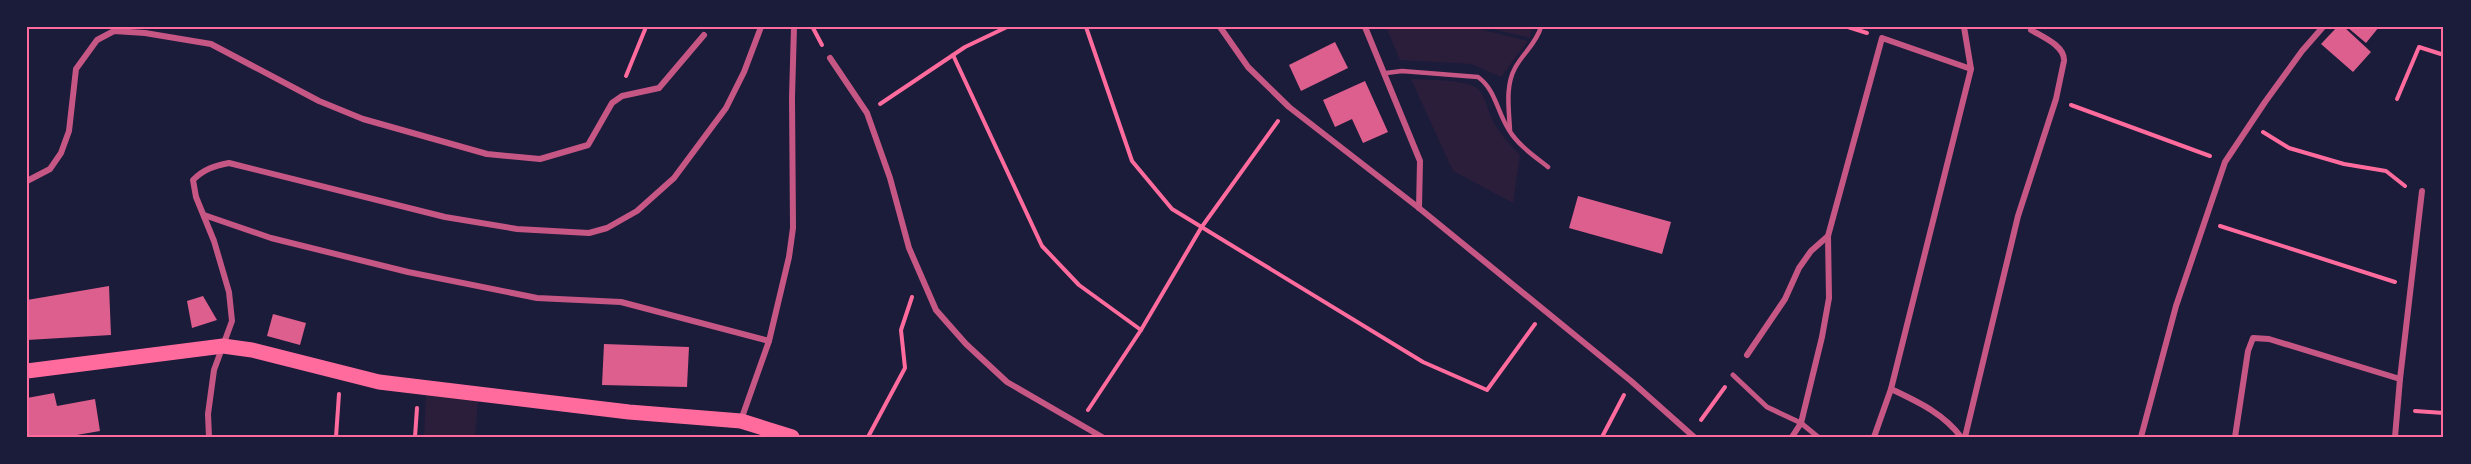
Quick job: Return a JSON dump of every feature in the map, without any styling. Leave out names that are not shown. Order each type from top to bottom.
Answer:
[{"type":"main road","points":[[27,371],[223,346],[252,350],[379,382],[629,412],[741,421],[792,437]]},
{"type":"street","points":[[209,437],[208,414],[214,370],[232,321],[229,292],[193,180],[212,166],[229,163],[445,217],[561,233],[589,233],[607,228],[637,211],[674,178],[726,108],[744,72],[761,27]]},
{"type":"street","points":[[741,421],[769,341],[789,257],[793,228],[794,27]]},
{"type":"street","points":[[1220,27],[1248,67],[1289,106],[1419,208],[1631,381],[1693,436]]},
{"type":"street","points":[[1365,27],[1386,73],[1420,161],[1419,208]]},
{"type":"street","points":[[1874,437],[1891,389],[1971,69],[1964,27]]},
{"type":"street","points":[[2141,437],[2176,306],[2224,162],[2302,51],[2323,27]]},
{"type":"street","points":[[1963,437],[2018,216],[2056,99],[2065,56],[2060,49],[2031,30]]},
{"type":"street","points":[[27,181],[50,169],[61,153],[69,131],[76,69],[97,40],[114,32],[146,33],[211,44],[319,101],[363,118],[487,154],[540,159],[588,144],[612,103],[622,96],[659,88],[704,35]]},
{"type":"street","points":[[1792,437],[1801,423],[1829,298],[1828,236],[1882,38],[1971,69]]},
{"type":"street","points":[[830,58],[867,113],[890,178],[909,248],[936,310],[974,352],[1007,382],[1102,437]]},
{"type":"street","points":[[2395,437],[2422,191]]},
{"type":"street","points":[[204,215],[271,238],[408,272],[537,298],[621,302],[769,341]]},
{"type":"street","points":[[1747,355],[1785,299],[1805,260],[1828,236]]},
{"type":"street","points":[[2235,437],[2248,351],[2253,338],[2269,339],[2400,379]]},
{"type":"street","points":[[1733,375],[1767,407],[1801,423],[1818,437]]},
{"type":"street","points":[[1891,389],[1937,412],[1963,437]]},
{"type":"lane","points":[[1510,133],[1510,81],[1516,67],[1538,37],[1541,27]]},
{"type":"lane","points":[[1386,73],[1402,71],[1478,77],[1486,82],[1510,133],[1548,167]]},
{"type":"path","points":[[624,81],[646,27]]},
{"type":"path","points":[[867,113],[965,47],[1007,27]]},
{"type":"path","points":[[1086,27],[1132,161],[1172,209],[1201,228],[1423,362],[1487,390],[1545,311]]},
{"type":"path","points":[[2397,99],[2419,47],[2444,55]]},
{"type":"path","points":[[953,55],[1042,246],[1079,285],[1141,330]]},
{"type":"path","points":[[2056,99],[2224,162]]},
{"type":"path","points":[[1079,423],[1141,330],[1201,228],[1289,106]]},
{"type":"path","points":[[2250,124],[2289,148],[2344,164],[2386,171],[2401,184],[2422,191]]},
{"type":"path","points":[[2205,221],[2410,286]]},
{"type":"path","points":[[868,437],[905,368],[901,330],[920,274]]},
{"type":"path","points":[[336,437],[341,373]]},
{"type":"path","points":[[1693,436],[1733,375]]},
{"type":"path","points":[[1602,437],[1631,381]]},
{"type":"path","points":[[415,437],[418,387]]},
{"type":"path","points":[[2397,410],[2444,413]]},
{"type":"shaded area","points":[[1386,27],[1471,27],[1528,41],[1501,77],[1471,64],[1400,60]]},
{"type":"shaded area","points":[[1484,27],[1532,27],[1530,38]]},
{"type":"shaded area","points":[[1411,79],[1464,83],[1480,91],[1497,128],[1520,155],[1513,203],[1453,171]]},
{"type":"shaded area","points":[[426,394],[478,401],[475,437],[424,437]]},
{"type":"building","points":[[2337,27],[2344,27],[2371,52],[2353,72],[2321,44]]},
{"type":"building","points":[[2347,27],[2379,27],[2366,43]]},
{"type":"building","points":[[1335,42],[1348,68],[1301,91],[1289,65]]},
{"type":"building","points":[[1365,81],[1388,132],[1363,143],[1352,119],[1335,127],[1323,100]]},
{"type":"building","points":[[1578,196],[1671,222],[1662,254],[1569,228]]},
{"type":"building","points":[[109,286],[111,335],[27,340],[27,300]]},
{"type":"building","points":[[203,296],[217,320],[192,328],[187,301]]},
{"type":"building","points":[[273,314],[306,323],[300,345],[267,336]]},
{"type":"building","points":[[604,344],[689,347],[687,387],[602,385]]},
{"type":"building","points":[[54,393],[57,406],[95,399],[100,431],[65,437],[27,437],[27,398]]}]
